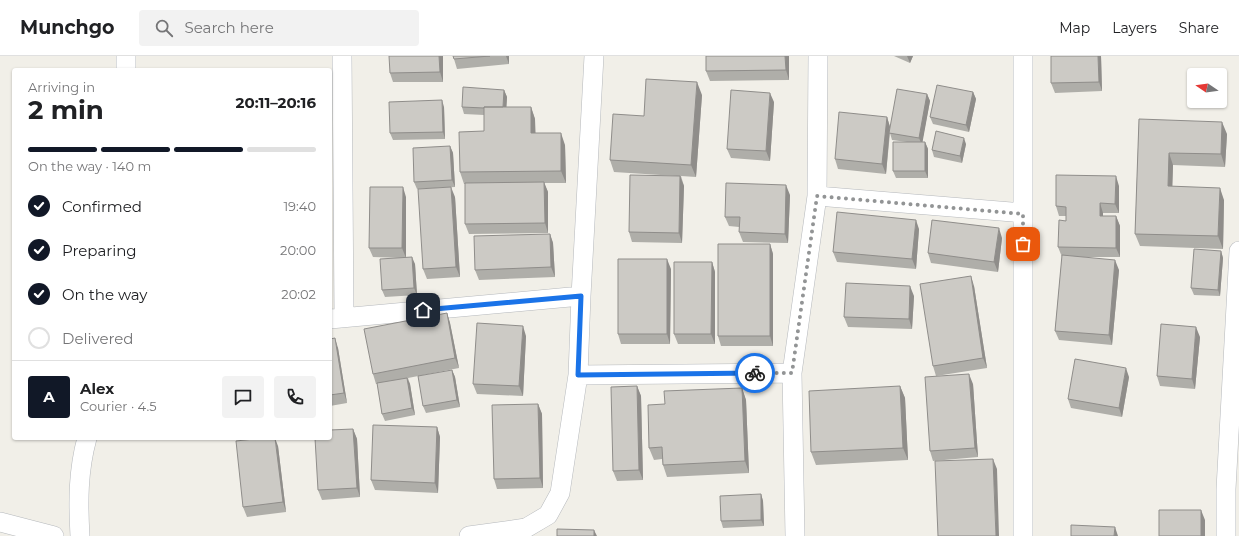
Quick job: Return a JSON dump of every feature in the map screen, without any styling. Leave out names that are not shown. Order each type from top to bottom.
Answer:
[{"type":"street","points":[[126,56],[126,68]]},
{"type":"street","points":[[342,56],[337,318],[581,296]]},
{"type":"street","points":[[469,536],[526,528],[548,515],[560,493],[578,375],[594,56]]},
{"type":"street","points":[[795,536],[792,373],[817,196],[818,56]]},
{"type":"street","points":[[1023,56],[1024,536]]},
{"type":"street","points":[[817,196],[1023,214]]},
{"type":"street","points":[[1226,536],[1232,490],[1239,251]]},
{"type":"street","points":[[578,375],[792,373]]},
{"type":"street","points":[[80,536],[78,503],[81,460],[86,440]]},
{"type":"street","points":[[0,522],[54,536]]},
{"type":"building","points":[[389,56],[439,56],[440,72],[390,73]]},
{"type":"building","points":[[453,56],[490,56],[454,59]]},
{"type":"building","points":[[706,56],[785,56],[786,70],[706,71]]},
{"type":"building","points":[[1051,56],[1098,56],[1099,82],[1051,83]]},
{"type":"building","points":[[646,79],[697,82],[691,165],[610,160],[613,114],[644,116]]},
{"type":"building","points":[[937,85],[973,92],[966,125],[930,117]]},
{"type":"building","points":[[463,87],[504,90],[503,107],[462,107]]},
{"type":"building","points":[[897,89],[927,94],[919,138],[889,133]]},
{"type":"building","points":[[731,90],[770,93],[766,151],[727,149]]},
{"type":"building","points":[[442,100],[443,132],[390,133],[389,102]]},
{"type":"building","points":[[484,107],[531,107],[531,133],[561,133],[561,171],[460,172],[459,132],[484,131]]},
{"type":"building","points":[[839,112],[887,117],[882,164],[835,159]]},
{"type":"building","points":[[1139,119],[1222,122],[1221,154],[1169,153],[1168,186],[1220,188],[1218,236],[1135,234]]},
{"type":"building","points":[[936,131],[964,138],[960,156],[932,150]]},
{"type":"building","points":[[893,142],[925,142],[925,171],[893,171]]},
{"type":"building","points":[[450,146],[452,180],[414,182],[413,148]]},
{"type":"building","points":[[630,175],[680,176],[679,233],[629,232]]},
{"type":"building","points":[[1056,175],[1116,176],[1115,204],[1100,203],[1100,216],[1116,216],[1116,248],[1058,247],[1059,220],[1066,221],[1066,207],[1056,206]]},
{"type":"building","points":[[544,182],[545,223],[465,224],[465,183]]},
{"type":"building","points":[[726,183],[786,185],[785,234],[739,232],[740,217],[725,217]]},
{"type":"building","points":[[370,187],[403,187],[402,248],[369,248]]},
{"type":"building","points":[[451,187],[456,267],[423,269],[418,189]]},
{"type":"building","points":[[837,212],[916,220],[912,259],[833,252]]},
{"type":"building","points":[[932,220],[999,228],[994,262],[928,253]]},
{"type":"building","points":[[550,234],[551,267],[475,270],[474,236]]},
{"type":"building","points":[[718,244],[770,244],[770,336],[718,336]]},
{"type":"building","points":[[1194,249],[1221,251],[1218,290],[1191,288]]},
{"type":"building","points":[[1062,255],[1115,260],[1109,335],[1055,331]]},
{"type":"building","points":[[412,257],[414,288],[382,290],[380,259]]},
{"type":"building","points":[[618,259],[667,259],[667,334],[618,334]]},
{"type":"building","points":[[674,262],[712,262],[711,334],[674,334]]},
{"type":"building","points":[[971,276],[983,358],[933,366],[920,284]]},
{"type":"building","points":[[846,283],[910,286],[909,319],[844,317]]},
{"type":"building","points":[[447,313],[455,358],[373,374],[364,329]]},
{"type":"building","points":[[477,323],[523,326],[519,386],[473,384]]},
{"type":"building","points":[[1161,324],[1196,327],[1192,379],[1157,376]]},
{"type":"building","points":[[335,338],[344,393],[332,395],[332,339]]},
{"type":"building","points":[[1075,359],[1126,368],[1119,408],[1068,399]]},
{"type":"building","points":[[452,370],[457,400],[423,406],[418,376]]},
{"type":"building","points":[[969,374],[975,448],[930,451],[925,377]]},
{"type":"building","points":[[407,378],[412,408],[382,414],[377,383]]},
{"type":"building","points":[[637,386],[639,470],[613,471],[611,387]]},
{"type":"building","points":[[900,386],[903,448],[811,452],[809,391]]},
{"type":"building","points":[[742,388],[745,461],[663,465],[662,447],[649,448],[648,405],[665,404],[664,391]]},
{"type":"building","points":[[538,404],[540,478],[494,479],[492,405]]},
{"type":"building","points":[[373,425],[437,427],[435,483],[371,480]]},
{"type":"building","points":[[353,429],[357,488],[318,490],[315,440],[332,440],[332,430]]},
{"type":"building","points":[[275,440],[283,502],[243,507],[236,441]]},
{"type":"building","points":[[993,459],[996,536],[938,536],[935,461]]},
{"type":"building","points":[[761,494],[761,520],[721,521],[720,496]]},
{"type":"building","points":[[1159,510],[1201,510],[1201,536],[1159,536]]},
{"type":"building","points":[[1071,525],[1115,527],[1114,536],[1071,536]]},
{"type":"building","points":[[557,529],[594,530],[594,536],[557,536]]},
{"type":"way so far","points":[[755,373],[792,373],[817,196],[1023,214],[1023,244]]},
{"type":"route","points":[[423,310],[581,296],[578,375],[755,373]]}]
